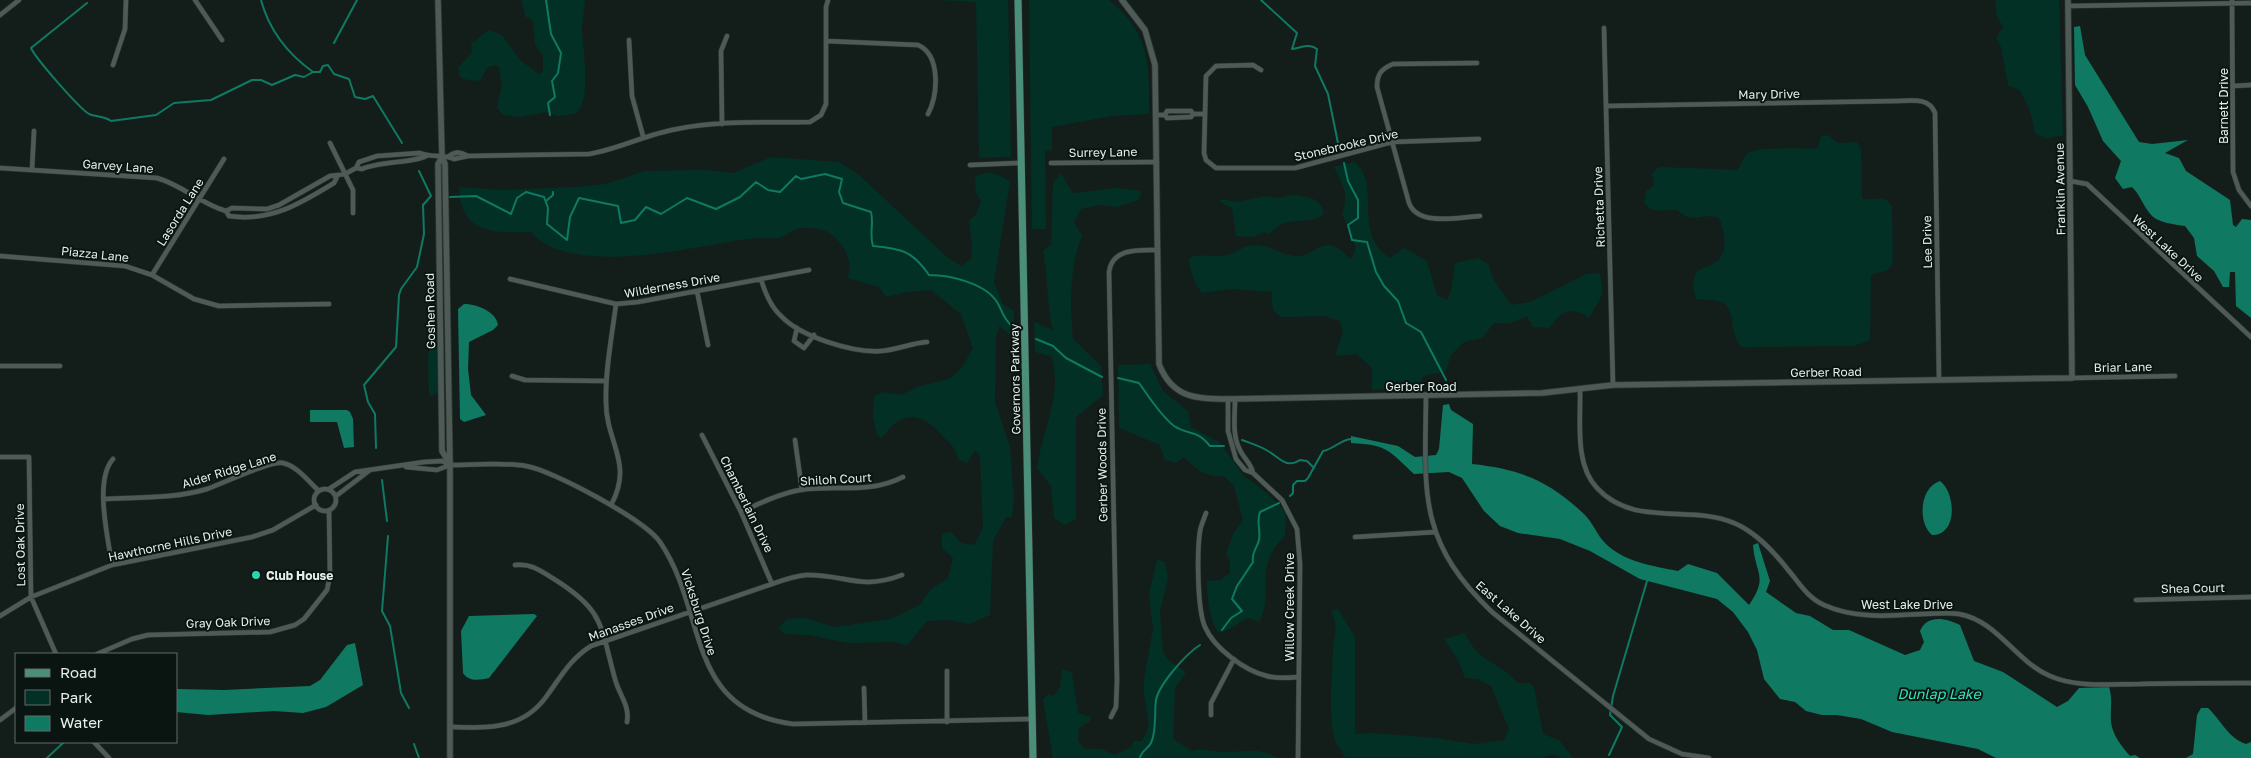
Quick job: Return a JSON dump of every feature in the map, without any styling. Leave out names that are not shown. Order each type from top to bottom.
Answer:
[{"type":"main road","name":"Governors Parkway","points":[[1018,0],[1033,758]]},
{"type":"street","points":[[0,14],[19,0]]},
{"type":"street","points":[[113,65],[125,29],[126,0]]},
{"type":"street","points":[[196,0],[222,40]]},
{"type":"street","name":"Goshen Road","points":[[438,0],[446,156],[438,164],[442,452],[450,465],[450,758]]},
{"type":"street","points":[[630,40],[632,96],[643,136],[677,128],[722,124],[810,122],[816,120],[825,110],[826,104],[826,7],[824,0]]},
{"type":"street","points":[[826,7],[828,0]]},
{"type":"street","name":"Gerber Road","points":[[1122,0],[1140,22],[1150,41],[1155,65],[1158,345],[1162,371],[1175,387],[1188,395],[1205,399],[1235,399],[1534,394],[1614,384],[2072,378]]},
{"type":"street","name":"Barnett Drive","points":[[2232,2],[2233,172],[2239,190],[2251,206]]},
{"type":"street","points":[[2068,3],[2251,3]]},
{"type":"street","name":"Franklin Avenue","points":[[2068,3],[2072,378]]},
{"type":"street","name":"Richetta Drive","points":[[1604,28],[1614,384]]},
{"type":"street","points":[[722,124],[721,51],[727,36]]},
{"type":"street","points":[[826,41],[918,45],[925,48],[933,60],[934,102],[928,114]]},
{"type":"street","points":[[1477,62],[1393,64],[1384,67],[1377,79],[1377,87],[1409,203],[1415,213],[1426,218],[1480,216]]},
{"type":"street","name":"Stonebrooke Drive","points":[[1261,70],[1253,65],[1212,68],[1206,76],[1204,85],[1204,152],[1210,165],[1221,169],[1306,167],[1392,142],[1479,139]]},
{"type":"street","points":[[2233,86],[2251,86]]},
{"type":"street","name":"Mary Drive","points":[[1606,106],[1895,101],[1923,101],[1931,105]]},
{"type":"street","name":"Lee Drive","points":[[1931,105],[1935,112],[1940,380]]},
{"type":"street","points":[[1157,115],[1165,115],[1167,118],[1191,117],[1193,114],[1204,114]]},
{"type":"street","points":[[32,170],[34,131]]},
{"type":"street","name":"Garvey Lane","points":[[226,211],[232,208],[266,209],[289,201],[330,176],[337,177],[345,174],[356,168],[359,162],[377,156],[420,153],[426,156],[446,156],[462,152],[468,156],[589,154],[606,150],[643,136]]},
{"type":"street","points":[[330,143],[353,190],[353,213]]},
{"type":"street","name":"Lasorda Lane","points":[[152,274],[200,201],[224,159]]},
{"type":"street","name":"Surrey Lane","points":[[1051,163],[1157,162]]},
{"type":"street","points":[[970,165],[1021,163]]},
{"type":"street","name":"Garvey Lane","points":[[0,168],[157,178],[169,182],[200,201],[226,211],[229,216],[250,218],[280,213],[328,187],[334,183],[337,177]]},
{"type":"street","name":"West Lake Drive","points":[[2070,181],[2087,184],[2251,337]]},
{"type":"street","name":"Gerber Woods Drive","points":[[1111,717],[1116,707],[1117,680],[1109,272],[1112,262],[1124,252],[1157,250]]},
{"type":"street","name":"Piazza Lane","points":[[0,256],[116,264],[152,274],[186,295],[210,304],[330,304]]},
{"type":"street","name":"Wilderness Drive","points":[[510,279],[616,304],[638,302],[809,270]]},
{"type":"street","points":[[762,279],[766,296],[776,310],[797,328],[841,346],[871,352],[891,350],[927,342]]},
{"type":"street","points":[[697,291],[708,345]]},
{"type":"street","points":[[611,505],[619,489],[621,467],[606,412],[606,381],[616,304]]},
{"type":"street","points":[[797,328],[794,341],[798,346],[804,348],[814,335]]},
{"type":"street","points":[[0,366],[60,366]]},
{"type":"street","points":[[512,376],[525,380],[606,381]]},
{"type":"street","name":"Briar Lane","points":[[2072,378],[2175,376]]},
{"type":"street","name":"West Lake Drive","points":[[1580,389],[1583,462],[1589,479],[1598,490],[1612,500],[1633,510],[1656,514],[1714,517],[1742,526],[1762,541],[1810,596],[1826,606],[1874,616],[1947,613],[1967,616],[1998,633],[2038,670],[2061,680],[2104,684],[2251,683]]},
{"type":"street","name":"East Lake Drive","points":[[1426,396],[1425,478],[1427,502],[1436,532],[1456,573],[1468,590],[1492,612],[1649,739],[1682,754],[1709,758]]},
{"type":"street","name":"Willow Creek Drive","points":[[1228,399],[1228,431],[1236,459],[1245,470],[1253,473],[1282,500],[1297,528],[1300,564],[1298,758]]},
{"type":"street","name":"Willow Creek Drive","points":[[1235,399],[1238,447],[1251,465],[1253,473]]},
{"type":"street","name":"Chamberlain Drive","points":[[702,435],[741,512],[772,584]]},
{"type":"street","points":[[795,440],[802,490]]},
{"type":"street","name":"Lost Oak Drive","points":[[0,457],[29,457],[31,597],[56,653]]},
{"type":"street","points":[[112,565],[105,525],[105,472],[113,459]]},
{"type":"street","points":[[329,489],[336,496],[336,503],[329,510],[322,510],[316,505],[315,499],[319,491],[329,489],[349,475],[370,470],[442,461],[450,465]]},
{"type":"street","name":"Alder Ridge Lane","points":[[105,498],[179,496],[264,467],[283,463],[292,467],[319,491]]},
{"type":"street","points":[[401,466],[428,471],[440,470],[450,465]]},
{"type":"street","name":"Vicksburg Drive","points":[[450,465],[520,465],[534,468],[611,505],[643,525],[660,542],[679,579],[691,611],[702,654],[711,673],[729,696],[745,708],[763,717],[783,723],[948,722],[1032,719]]},
{"type":"street","points":[[336,496],[370,470]]},
{"type":"street","name":"Shiloh Court","points":[[741,512],[776,496],[802,490],[866,489],[885,485],[903,477]]},
{"type":"street","name":"Hawthorne Hills Drive","points":[[0,616],[31,597],[112,565],[252,537],[273,530],[316,505]]},
{"type":"street","name":"Gray Oak Drive","points":[[99,653],[132,639],[148,635],[270,632],[295,625],[311,612],[327,590],[330,576],[329,510]]},
{"type":"street","points":[[1206,513],[1200,531],[1202,616],[1210,638],[1224,652],[1266,676],[1298,677]]},
{"type":"street","points":[[1355,537],[1436,532]]},
{"type":"street","points":[[515,565],[526,565],[536,568],[578,595],[595,614],[606,640],[617,686],[627,705],[627,722]]},
{"type":"street","name":"Manasses Drive","points":[[451,727],[491,728],[518,720],[539,705],[573,659],[591,646],[691,611],[800,576],[817,576],[864,583],[884,581],[902,575]]},
{"type":"street","name":"Shea Court","points":[[2136,600],[2251,597]]},
{"type":"street","points":[[1211,716],[1211,703],[1234,658]]},
{"type":"street","points":[[947,671],[948,722]]},
{"type":"street","points":[[864,688],[865,723]]},
{"type":"street","points":[[0,720],[15,709]]},
{"type":"street","points":[[95,743],[109,758]]},
{"type":"green space","points":[[522,0],[585,0],[582,27],[585,73],[584,98],[575,114],[558,116],[546,112],[520,117],[503,115],[497,108],[502,85],[499,67],[495,65],[487,67],[481,79],[477,81],[463,79],[460,76],[458,67],[472,53],[471,43],[489,30],[502,35],[521,61],[539,74],[543,71],[543,56],[535,44],[533,21],[525,16]]},
{"type":"green space","points":[[936,0],[1008,0],[1011,157],[979,158],[976,2]]},
{"type":"green space","points":[[1029,0],[1109,0],[1133,25],[1140,38],[1145,51],[1149,80],[1149,114],[1112,116],[1052,127],[1052,150],[1045,151],[1046,229],[1032,229]]},
{"type":"green space","points":[[1995,0],[2059,0],[2063,135],[2046,139],[2035,133],[2030,111],[2020,90],[2008,85],[2001,47],[1996,38],[2003,27],[1997,16]]},
{"type":"green space","points":[[1828,135],[1838,143],[1857,142],[1861,149],[1862,198],[1886,200],[1892,208],[1893,263],[1887,271],[1872,274],[1871,277],[1870,340],[1854,346],[1743,347],[1738,343],[1730,311],[1726,306],[1718,301],[1696,299],[1694,292],[1695,275],[1697,272],[1716,262],[1723,253],[1725,240],[1718,217],[1692,218],[1677,210],[1651,209],[1644,202],[1646,191],[1654,185],[1652,174],[1657,168],[1663,167],[1737,170],[1745,156],[1752,151],[1818,148],[1821,136]]},
{"type":"green space","points":[[771,157],[839,162],[858,174],[947,257],[961,266],[971,259],[972,244],[969,221],[976,214],[981,202],[976,193],[975,178],[984,173],[992,173],[1010,181],[994,282],[1003,304],[1014,311],[1014,338],[999,326],[996,338],[995,402],[1010,447],[1014,498],[1012,517],[1006,517],[993,541],[990,615],[969,624],[948,620],[927,621],[907,645],[894,642],[848,643],[809,635],[785,634],[778,628],[788,619],[805,618],[834,627],[891,619],[921,604],[930,590],[948,578],[953,558],[942,548],[942,534],[951,532],[961,543],[974,545],[983,528],[980,456],[975,450],[967,463],[959,460],[953,446],[932,425],[917,417],[909,417],[895,423],[882,438],[877,435],[873,417],[874,397],[882,392],[901,395],[920,386],[949,379],[961,369],[973,348],[961,314],[931,290],[906,292],[886,297],[879,287],[847,278],[849,264],[845,250],[835,237],[821,229],[801,228],[780,238],[751,238],[633,256],[602,257],[574,254],[550,246],[531,232],[504,232],[481,228],[465,214],[459,187],[501,190],[576,187],[606,184],[645,171],[704,170],[733,173]]},
{"type":"green space","points":[[1354,162],[1362,171],[1366,182],[1369,222],[1378,248],[1390,258],[1404,248],[1427,261],[1437,295],[1447,300],[1451,292],[1455,263],[1479,258],[1489,265],[1495,281],[1511,305],[1530,302],[1587,274],[1600,273],[1603,293],[1589,318],[1577,312],[1567,312],[1558,317],[1550,328],[1533,327],[1527,316],[1509,324],[1494,323],[1482,338],[1464,342],[1451,355],[1446,371],[1423,376],[1419,387],[1372,390],[1372,368],[1357,354],[1335,356],[1343,332],[1340,321],[1325,316],[1282,317],[1275,312],[1272,303],[1272,292],[1231,289],[1202,293],[1190,268],[1189,258],[1201,255],[1226,255],[1252,245],[1259,245],[1300,256],[1321,247],[1332,245],[1351,259],[1356,248],[1342,214],[1345,195],[1334,167]]},
{"type":"green space","points":[[1061,173],[1073,193],[1117,188],[1142,191],[1138,200],[1117,207],[1098,205],[1081,209],[1074,222],[1082,236],[1073,274],[1071,313],[1073,339],[1101,366],[1103,395],[1076,417],[1076,519],[1065,525],[1054,518],[1051,486],[1037,468],[1054,398],[1055,384],[1051,356],[1035,352],[1034,322],[1053,330],[1043,251],[1051,244],[1053,183]]},
{"type":"green space","points":[[1293,195],[1309,197],[1317,201],[1324,214],[1311,220],[1283,224],[1270,234],[1264,232],[1253,237],[1236,236],[1232,208],[1222,203],[1219,199],[1237,202],[1266,196],[1278,198]]},
{"type":"green space","points":[[430,330],[437,334],[438,391],[433,396],[429,395],[428,358],[430,346],[428,331]]},
{"type":"green space","points":[[1150,364],[1163,391],[1188,411],[1191,427],[1219,442],[1244,476],[1266,492],[1286,512],[1285,536],[1275,548],[1266,569],[1264,610],[1259,622],[1248,618],[1226,631],[1218,633],[1209,608],[1207,581],[1220,580],[1230,573],[1230,561],[1226,554],[1233,534],[1243,520],[1234,486],[1224,476],[1212,476],[1202,472],[1184,457],[1176,463],[1165,460],[1160,445],[1119,428],[1118,365]]},
{"type":"green space","points":[[1157,560],[1165,562],[1168,578],[1160,612],[1163,653],[1167,659],[1186,672],[1175,688],[1173,739],[1192,751],[1256,751],[1278,758],[1053,758],[1043,699],[1049,694],[1054,696],[1060,687],[1062,669],[1072,673],[1078,713],[1091,717],[1090,721],[1079,728],[1078,741],[1084,749],[1101,749],[1115,755],[1131,747],[1134,741],[1141,741],[1146,734],[1149,724],[1144,695],[1144,679],[1153,629],[1149,594]]},
{"type":"green space","points":[[1338,609],[1355,637],[1355,734],[1372,733],[1436,738],[1473,744],[1504,740],[1509,729],[1491,686],[1478,679],[1465,678],[1458,660],[1444,639],[1465,633],[1470,643],[1482,656],[1518,683],[1529,683],[1534,687],[1543,734],[1559,740],[1573,758],[1561,758],[1553,754],[1541,758],[1345,757],[1334,737],[1331,717],[1333,646],[1336,628],[1331,611]]},
{"type":"water","points":[[2080,26],[2085,55],[2139,142],[2152,144],[2188,140],[2165,153],[2179,158],[2186,171],[2230,200],[2233,225],[2236,227],[2242,219],[2251,220],[2251,318],[2236,306],[2235,272],[2230,272],[2229,287],[2223,287],[2214,271],[2197,256],[2194,238],[2185,226],[2155,218],[2132,187],[2123,189],[2115,178],[2121,161],[2103,141],[2088,107],[2075,85],[2074,27]]},
{"type":"water","points":[[464,304],[474,305],[490,312],[498,325],[493,330],[469,342],[468,369],[471,395],[486,415],[464,422],[460,419],[458,309]]},
{"type":"water","name":"Dunlap Lake","points":[[1449,404],[1451,410],[1473,424],[1472,464],[1520,473],[1547,485],[1585,515],[1605,543],[1621,555],[1639,562],[1678,571],[1688,564],[1717,573],[1749,605],[1760,581],[1753,545],[1758,543],[1770,581],[1766,592],[1796,613],[1810,616],[1833,630],[1849,630],[1905,655],[1920,650],[1924,642],[1920,631],[1927,622],[1943,619],[1960,625],[1974,661],[2003,672],[2057,707],[2068,701],[2079,688],[2109,687],[2111,722],[2115,736],[2130,756],[2135,755],[2140,758],[1996,758],[1978,749],[1892,732],[1861,719],[1837,715],[1822,715],[1806,711],[1795,702],[1780,699],[1764,679],[1757,650],[1748,632],[1733,612],[1717,599],[1640,579],[1590,551],[1560,539],[1518,533],[1500,526],[1484,511],[1462,478],[1449,472],[1414,474],[1387,450],[1373,445],[1351,443],[1351,436],[1398,446],[1415,457],[1436,455],[1439,449],[1443,405]]},
{"type":"water","points":[[310,410],[347,410],[350,412],[353,419],[354,447],[344,448],[337,422],[310,422]]},
{"type":"water","points":[[1940,481],[1949,494],[1952,512],[1946,528],[1940,533],[1932,535],[1924,522],[1923,505],[1928,490]]},
{"type":"water","points":[[534,614],[537,616],[489,678],[474,680],[465,676],[463,673],[461,631],[469,616]]},
{"type":"water","points":[[355,643],[363,685],[326,707],[303,713],[274,711],[208,715],[178,712],[178,689],[224,690],[310,686],[320,680],[347,645]]},
{"type":"water","points":[[2201,708],[2208,708],[2234,738],[2246,744],[2251,742],[2251,758],[2186,758],[2193,754],[2197,715]]},
{"type":"waterway","points":[[261,0],[274,31],[295,57],[313,72],[320,72],[323,66],[328,65],[334,74],[349,79],[355,97],[365,99],[373,96],[402,143]]},
{"type":"waterway","points":[[334,43],[357,0]]},
{"type":"waterway","points":[[546,0],[551,34],[561,53],[558,73],[552,81],[555,97],[548,103],[550,115]]},
{"type":"waterway","points":[[1261,0],[1297,33],[1292,49],[1308,46],[1317,49],[1315,66],[1328,94],[1339,148]]},
{"type":"waterway","points":[[87,3],[31,48],[49,72],[84,110],[89,114],[111,121],[156,115],[174,103],[211,100],[252,80],[261,80],[272,85],[295,75],[304,77],[313,72]]},
{"type":"waterway","points":[[1344,163],[1348,181],[1358,200],[1358,218],[1348,225],[1352,240],[1367,242],[1376,272],[1384,286],[1398,301],[1406,323],[1421,332],[1446,380]]},
{"type":"waterway","points":[[376,448],[375,414],[368,402],[364,385],[396,347],[399,295],[401,289],[417,267],[424,234],[423,205],[431,196],[419,171]]},
{"type":"waterway","points":[[450,197],[476,196],[511,214],[517,198],[526,192],[544,197],[548,208],[547,224],[567,240],[570,217],[579,198],[618,206],[621,223],[635,220],[646,207],[661,214],[687,198],[716,209],[740,197],[756,182],[768,190],[780,192],[796,176],[801,179],[825,174],[842,179],[839,192],[843,203],[871,212],[873,246],[905,252],[917,260],[929,275],[966,281],[984,290],[997,302],[1004,317],[1011,325]]},
{"type":"waterway","points":[[546,201],[553,195],[553,192]]},
{"type":"waterway","points":[[1036,339],[1053,346],[1066,358],[1102,377]]},
{"type":"waterway","points":[[1118,378],[1139,383],[1159,411],[1174,426],[1196,434],[1210,446],[1224,446]]},
{"type":"waterway","points":[[1290,496],[1293,493],[1293,485],[1297,481],[1305,481],[1308,478],[1323,451],[1351,439]]},
{"type":"waterway","points":[[1242,440],[1265,449],[1287,463],[1300,460],[1307,461],[1314,468]]},
{"type":"waterway","points":[[382,480],[387,521]]},
{"type":"waterway","points":[[1222,630],[1231,618],[1242,611],[1232,599],[1237,586],[1253,562],[1253,553],[1259,540],[1258,519],[1260,512],[1279,503]]},
{"type":"waterway","points":[[388,536],[382,611],[390,626],[401,693],[409,708]]},
{"type":"waterway","points":[[1609,755],[1622,727],[1610,715],[1613,696],[1647,581]]},
{"type":"waterway","points":[[1140,758],[1153,738],[1158,693],[1174,670],[1200,645]]},
{"type":"waterway","points":[[47,758],[63,743]]},
{"type":"waterway","points":[[414,744],[419,758]]},
{"type":"place","name":"Club House","points":[[256,575]]}]
